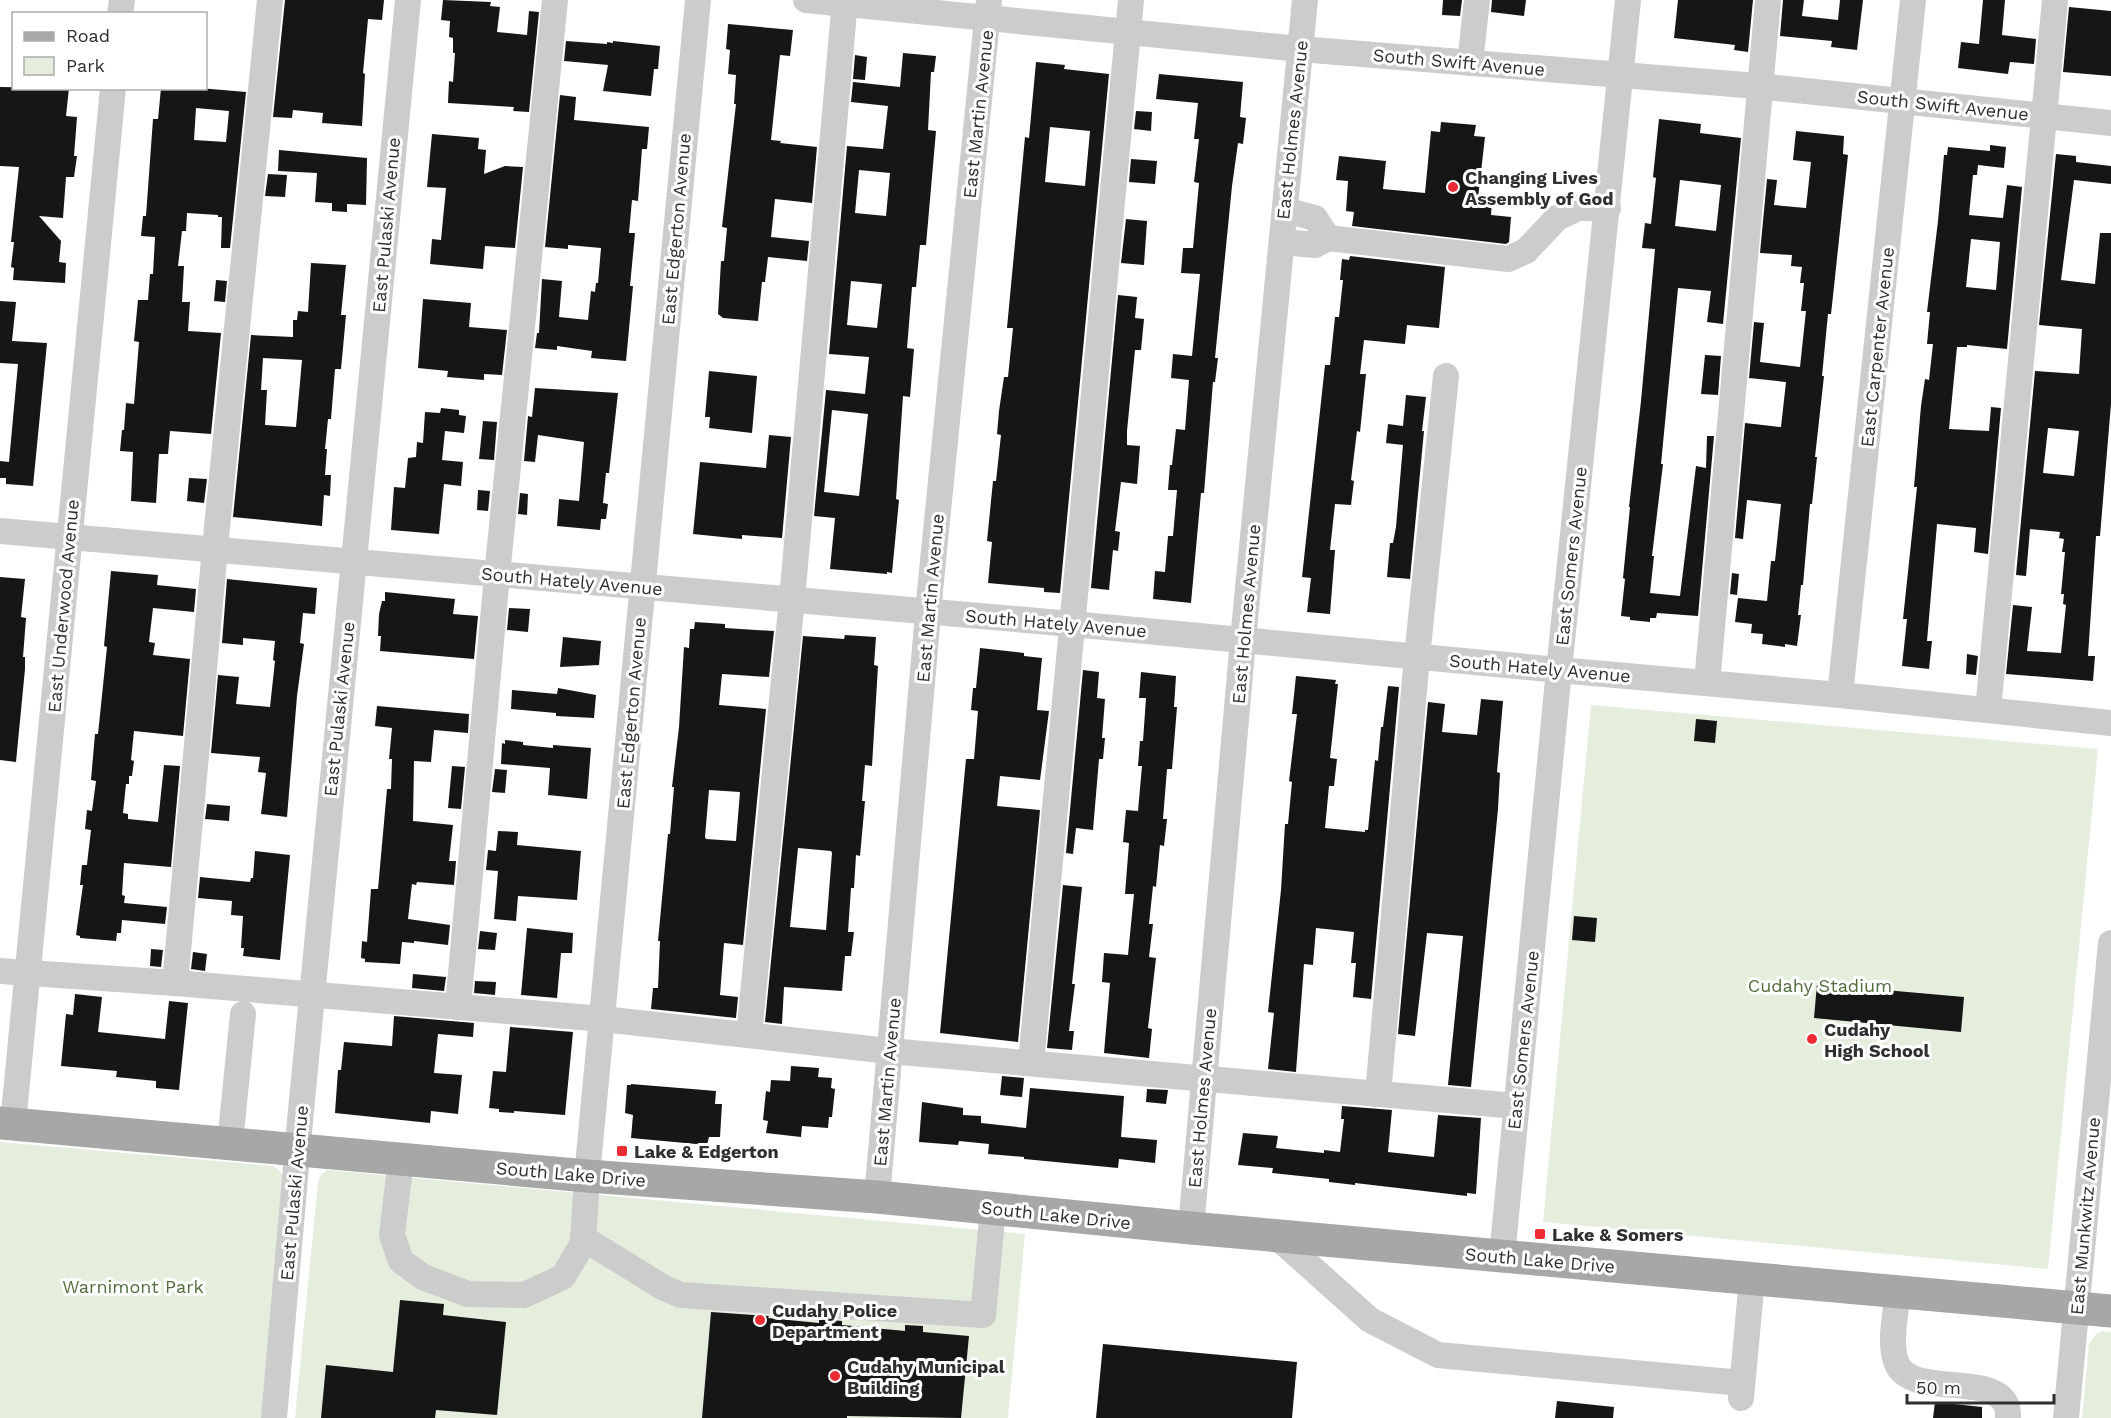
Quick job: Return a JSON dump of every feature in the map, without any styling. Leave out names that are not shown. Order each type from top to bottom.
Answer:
[{"type":"main road","name":"South Lake Drive","points":[[7,1124],[587,1176],[877,1197],[1276,1236],[2111,1311]]},
{"type":"street","points":[[175,983],[215,550],[270,0]]},
{"type":"street","name":"East Pulaski Avenue","points":[[274,1418],[297,1149],[408,0]]},
{"type":"street","points":[[458,1007],[497,575],[555,0]]},
{"type":"street","name":"East Edgerton Avenue","points":[[583,1238],[698,0]]},
{"type":"street","name":"South Swift Avenue","points":[[806,0],[989,9],[1127,33],[1758,86],[2111,123]]},
{"type":"street","points":[[1031,1064],[1131,0]]},
{"type":"street","name":"East Holmes Avenue","points":[[1191,1228],[1243,640],[1305,0]]},
{"type":"street","points":[[1470,63],[1477,0]]},
{"type":"street","name":"East Somers Avenue","points":[[1502,1256],[1628,0]]},
{"type":"street","points":[[1707,683],[1758,86],[1768,0]]},
{"type":"street","name":"East Carpenter Avenue","points":[[1840,695],[1912,0]]},
{"type":"street","points":[[1988,710],[2055,0]]},
{"type":"street","points":[[749,1035],[792,599],[845,2]]},
{"type":"street","name":"East Martin Avenue","points":[[877,1197],[928,612],[989,9]]},
{"type":"street","name":"East Underwood Avenue","points":[[7,1124],[28,974],[113,90]]},
{"type":"street","points":[[1282,242],[1315,244],[1328,238],[1508,259],[1526,251],[1557,218],[1578,208],[1608,208]]},
{"type":"street","points":[[1285,210],[1315,218],[1328,238]]},
{"type":"street","points":[[1378,1094],[1417,657],[1446,376]]},
{"type":"street","name":"South Hately Avenue","points":[[0,531],[1072,624],[1840,695],[2111,723]]},
{"type":"street","name":"East Munkwitz Avenue","points":[[2066,1418],[2076,1307],[2101,1156],[2111,943]]},
{"type":"street","points":[[0,971],[175,983],[603,1019],[889,1051],[1516,1106]]},
{"type":"street","points":[[230,1143],[243,1014]]},
{"type":"street","points":[[400,1159],[393,1235],[401,1262],[423,1277],[468,1294],[524,1295],[563,1276],[583,1242],[583,1238],[664,1288],[681,1295],[983,1315],[993,1209]]},
{"type":"street","points":[[1276,1236],[1370,1320],[1438,1355],[1742,1392],[1752,1279]]},
{"type":"street","points":[[1898,1292],[1894,1343],[1896,1363],[1911,1379],[1989,1390],[2003,1399],[2008,1418]]},
{"type":"green space","name":"Cudahy Stadium","points":[[1591,705],[2098,749],[2048,1269],[1543,1222]]},
{"type":"green space","name":"Warnimont Park","points":[[0,1142],[273,1166],[279,1170],[284,1181],[261,1418],[0,1418]]},
{"type":"green space","points":[[327,1170],[1025,1234],[1008,1418],[295,1418],[318,1182],[320,1176]]},
{"type":"green space","points":[[2102,1331],[2111,1332],[2111,1418],[2082,1418],[2089,1344],[2096,1334]]},
{"type":"building","points":[[285,0],[384,0],[382,20],[368,19],[363,73],[365,74],[362,126],[322,123],[323,113],[293,110],[292,118],[273,117]]},
{"type":"building","points":[[443,0],[491,2],[490,6],[500,7],[497,32],[527,35],[529,11],[539,12],[529,112],[513,111],[514,107],[448,103],[449,81],[453,82],[455,53],[453,53],[453,38],[449,37],[450,21],[441,20]]},
{"type":"building","points":[[1443,0],[1462,0],[1460,16],[1442,15]]},
{"type":"building","points":[[1492,0],[1526,0],[1524,16],[1491,12]]},
{"type":"building","points":[[1678,0],[1753,0],[1748,52],[1734,50],[1735,45],[1674,38]]},
{"type":"building","points":[[1783,0],[1804,0],[1802,16],[1838,20],[1840,0],[1863,0],[1857,50],[1831,47],[1832,41],[1780,36]]},
{"type":"building","points":[[1983,0],[2005,0],[2002,35],[2036,39],[2034,64],[2010,62],[2008,74],[1958,68],[1961,42],[1979,44]]},
{"type":"building","points":[[2069,7],[2111,11],[2111,76],[2063,72]]},
{"type":"building","points":[[728,24],[793,30],[790,56],[780,55],[771,140],[817,147],[812,203],[775,199],[771,237],[809,241],[807,261],[768,257],[765,282],[762,282],[758,321],[723,318],[718,314],[721,261],[724,261],[727,228],[722,227],[736,104],[734,104],[736,75],[728,74],[730,50],[726,49]]},
{"type":"building","points":[[566,41],[607,44],[613,41],[660,46],[658,69],[654,69],[651,96],[603,91],[608,65],[564,61]]},
{"type":"building","points":[[903,53],[936,56],[934,72],[931,72],[928,130],[936,131],[926,245],[920,245],[916,287],[912,287],[907,348],[914,349],[910,397],[903,396],[896,499],[899,500],[892,573],[887,572],[887,574],[830,569],[835,518],[814,516],[826,390],[865,394],[869,357],[829,354],[847,146],[883,149],[888,106],[851,102],[853,82],[900,87]],"holes":[[[859,170],[890,173],[886,216],[855,213]],[[851,281],[882,284],[877,328],[847,325]],[[832,410],[868,414],[859,496],[824,492]]]},
{"type":"building","points":[[855,55],[867,57],[865,80],[853,79]]},
{"type":"building","points":[[1036,62],[1065,65],[1064,69],[1109,74],[1060,593],[1044,592],[1044,588],[988,583],[992,542],[987,541],[993,481],[996,481],[1001,435],[997,434],[999,411],[1004,377],[1008,377],[1013,328],[1007,328],[1025,137],[1029,138]],"holes":[[[1050,127],[1090,131],[1085,186],[1045,182]]]},
{"type":"building","points":[[1159,74],[1243,82],[1240,117],[1246,118],[1243,144],[1238,143],[1232,186],[1215,358],[1218,358],[1215,382],[1213,382],[1204,493],[1201,493],[1191,603],[1153,599],[1155,571],[1165,572],[1168,536],[1173,536],[1177,490],[1168,490],[1176,429],[1185,430],[1189,380],[1171,378],[1173,354],[1192,356],[1200,274],[1181,273],[1183,248],[1193,248],[1199,183],[1194,182],[1199,139],[1194,139],[1198,103],[1156,99]]},
{"type":"building","points":[[0,87],[12,87],[12,90],[69,90],[66,116],[77,117],[74,156],[77,156],[74,177],[66,177],[63,218],[39,216],[61,241],[59,262],[66,263],[65,283],[13,280],[14,268],[11,267],[14,242],[11,242],[19,167],[0,166]]},
{"type":"building","points":[[207,89],[246,92],[230,248],[221,248],[222,217],[187,213],[186,231],[182,231],[178,266],[184,266],[182,302],[190,302],[188,331],[221,333],[211,434],[170,431],[168,454],[159,454],[156,503],[131,501],[133,452],[120,451],[126,403],[134,404],[139,342],[134,341],[138,300],[148,300],[150,274],[153,274],[155,237],[141,236],[143,216],[146,216],[153,119],[158,119],[161,90]],"holes":[[[196,108],[229,111],[226,142],[194,140]]]},
{"type":"building","points":[[560,95],[576,97],[574,120],[649,127],[647,149],[642,149],[638,201],[632,200],[629,233],[635,233],[626,361],[591,358],[592,351],[557,346],[557,350],[535,348],[537,333],[539,333],[542,279],[562,281],[559,317],[588,320],[591,291],[595,292],[596,283],[598,283],[601,248],[568,245],[568,249],[545,247]]},
{"type":"building","points":[[1136,111],[1152,112],[1151,131],[1134,129]]},
{"type":"building","points":[[1659,119],[1701,124],[1700,133],[1741,138],[1723,324],[1707,322],[1711,291],[1678,288],[1661,464],[1663,464],[1652,556],[1654,556],[1650,593],[1680,596],[1696,466],[1706,468],[1707,436],[1714,436],[1698,616],[1657,613],[1656,618],[1650,618],[1650,622],[1630,620],[1630,617],[1621,616],[1629,507],[1655,249],[1642,248],[1645,223],[1651,224],[1656,178],[1653,177]],"holes":[[[1680,180],[1721,185],[1716,231],[1675,226]]]},
{"type":"building","name":"Changing Lives Assembly of God","points":[[1441,122],[1476,125],[1474,136],[1485,137],[1478,198],[1492,200],[1491,215],[1511,217],[1509,242],[1506,244],[1352,226],[1354,212],[1346,211],[1348,181],[1336,180],[1339,156],[1386,161],[1383,189],[1425,193],[1431,131],[1440,132]]},
{"type":"building","points":[[1796,131],[1844,136],[1843,154],[1848,155],[1831,314],[1828,314],[1815,457],[1817,457],[1798,615],[1801,615],[1797,646],[1785,644],[1785,647],[1762,644],[1763,634],[1751,633],[1752,624],[1735,622],[1738,598],[1767,601],[1771,561],[1775,561],[1781,504],[1747,500],[1743,539],[1735,538],[1745,423],[1781,427],[1786,382],[1749,378],[1754,322],[1764,323],[1760,362],[1800,367],[1806,311],[1801,311],[1804,283],[1800,283],[1802,267],[1791,266],[1792,255],[1760,253],[1767,179],[1777,180],[1774,205],[1806,208],[1811,162],[1793,160]]},
{"type":"building","points":[[432,134],[479,138],[478,149],[486,150],[484,174],[505,166],[523,167],[515,248],[485,246],[483,269],[430,264],[432,239],[441,240],[446,188],[427,187]]},
{"type":"building","points":[[1990,145],[2006,147],[2004,168],[1978,165],[1977,175],[1973,175],[1969,215],[2003,218],[2007,185],[2022,187],[2007,349],[1967,345],[1967,347],[1957,347],[1949,429],[1989,431],[1991,407],[2001,408],[1988,554],[1974,552],[1976,528],[1937,524],[1927,641],[1932,641],[1929,669],[1902,666],[1907,619],[1903,619],[1917,487],[1914,487],[1921,406],[1925,379],[1929,380],[1933,344],[1927,344],[1930,312],[1927,312],[1944,155],[1947,155],[1948,147],[1990,151]],"holes":[[[1971,239],[2000,242],[1996,290],[1966,287]]]},
{"type":"building","points":[[279,150],[367,158],[366,205],[347,204],[347,212],[332,211],[332,203],[315,202],[317,173],[278,171]]},
{"type":"building","points":[[2056,154],[2076,156],[2076,162],[2111,166],[2111,184],[2074,180],[2061,280],[2095,284],[2100,233],[2111,233],[2111,404],[2100,536],[2096,536],[2088,656],[2095,656],[2093,681],[2006,674],[2013,605],[2032,607],[2027,651],[2061,653],[2066,605],[2063,604],[2064,594],[2061,594],[2065,552],[2062,552],[2064,539],[2059,538],[2060,532],[2030,529],[2026,576],[2016,575],[2035,371],[2079,374],[2082,329],[2039,325]],"holes":[[[2048,428],[2079,431],[2074,476],[2043,473]]]},
{"type":"building","points":[[1131,159],[1157,161],[1155,184],[1129,182]]},
{"type":"building","points":[[268,174],[287,175],[285,197],[265,196]]},
{"type":"building","points":[[1126,219],[1147,221],[1144,265],[1121,263]]},
{"type":"building","points":[[1350,256],[1445,267],[1439,328],[1407,325],[1405,344],[1364,340],[1360,374],[1366,374],[1360,432],[1357,431],[1351,480],[1354,481],[1351,505],[1335,504],[1330,550],[1335,550],[1330,614],[1307,612],[1311,578],[1302,577],[1325,365],[1330,365],[1335,317],[1339,317],[1343,280],[1340,280],[1342,259],[1349,260]]},
{"type":"building","points":[[311,263],[346,265],[341,315],[346,315],[341,369],[335,369],[331,419],[328,419],[325,449],[327,449],[325,475],[331,475],[330,496],[324,495],[322,526],[233,517],[251,335],[293,337],[293,320],[297,320],[298,311],[308,312]],"holes":[[[263,358],[302,360],[296,427],[265,425],[267,390],[261,390]]]},
{"type":"building","points":[[216,280],[227,281],[225,302],[214,301]]},
{"type":"building","points":[[1118,295],[1137,297],[1135,318],[1144,319],[1141,350],[1135,350],[1127,431],[1127,445],[1140,446],[1137,484],[1121,482],[1115,531],[1120,532],[1118,551],[1113,550],[1109,590],[1091,588]]},
{"type":"building","points":[[423,299],[471,303],[469,327],[507,330],[502,375],[484,374],[484,380],[447,377],[448,371],[418,368]]},
{"type":"building","points":[[0,301],[16,302],[12,341],[47,343],[33,486],[6,484],[6,478],[0,478],[0,461],[9,462],[18,364],[0,363]]},
{"type":"building","points":[[1705,355],[1721,356],[1718,395],[1701,394]]},
{"type":"building","points":[[709,371],[757,376],[752,433],[709,428],[710,417],[705,417]]},
{"type":"building","points":[[535,388],[618,393],[609,473],[606,473],[603,503],[608,504],[606,519],[601,519],[600,530],[557,526],[559,499],[579,501],[584,442],[538,435],[535,462],[524,461],[528,416],[532,417]]},
{"type":"building","points":[[1406,395],[1426,397],[1410,579],[1387,577],[1390,543],[1393,543],[1396,527],[1403,445],[1386,443],[1388,424],[1403,426]]},
{"type":"building","points":[[441,408],[459,410],[459,415],[466,416],[464,433],[445,431],[442,460],[463,462],[461,486],[444,484],[439,534],[391,530],[394,487],[405,488],[408,458],[416,457],[417,442],[423,443],[425,412],[440,413]]},
{"type":"building","points":[[483,421],[497,422],[494,460],[479,459]]},
{"type":"building","points":[[769,435],[791,437],[782,538],[742,535],[742,539],[693,534],[700,462],[766,468]]},
{"type":"building","points":[[189,478],[207,479],[204,503],[187,501]]},
{"type":"building","points":[[478,490],[490,491],[488,511],[477,510]]},
{"type":"building","points":[[520,493],[528,494],[527,515],[518,514]]},
{"type":"building","points":[[111,571],[158,575],[157,585],[196,589],[194,612],[153,608],[149,642],[155,643],[153,655],[190,659],[183,736],[134,731],[132,776],[129,776],[129,784],[126,784],[123,813],[128,814],[128,819],[158,822],[164,765],[180,766],[171,867],[124,863],[122,895],[125,896],[124,903],[167,907],[165,924],[122,920],[121,933],[117,933],[116,941],[80,938],[76,935],[83,885],[80,885],[82,865],[87,865],[91,830],[85,829],[87,810],[92,811],[96,781],[91,780],[107,647],[104,646]]},
{"type":"building","points":[[1732,573],[1739,574],[1737,595],[1730,594]]},
{"type":"building","points":[[0,577],[25,579],[21,617],[26,618],[23,657],[25,657],[25,669],[16,762],[0,760]]},
{"type":"building","points":[[227,579],[317,588],[315,614],[303,613],[300,643],[304,644],[297,696],[287,817],[261,814],[266,773],[258,772],[260,757],[211,753],[218,675],[239,677],[236,704],[270,707],[275,661],[273,660],[275,641],[243,638],[243,645],[222,643]]},
{"type":"building","points":[[385,592],[455,599],[453,614],[478,616],[474,659],[380,651],[379,614],[382,601],[385,601]]},
{"type":"building","points":[[509,608],[530,609],[528,632],[507,630]]},
{"type":"building","points":[[695,622],[725,624],[725,628],[774,631],[769,677],[722,674],[719,705],[766,709],[743,945],[724,943],[720,995],[738,997],[736,1018],[651,1009],[653,988],[658,988],[660,941],[658,941],[668,834],[670,834],[684,647],[689,648],[690,629],[694,629]],"holes":[[[709,790],[740,792],[736,841],[706,839]]]},
{"type":"building","points":[[845,635],[876,637],[874,665],[878,666],[872,766],[865,765],[862,801],[865,801],[860,856],[856,855],[854,888],[851,888],[848,932],[854,932],[851,956],[845,956],[842,991],[784,987],[782,1024],[765,1022],[803,636],[844,639]],"holes":[[[798,848],[831,851],[826,930],[790,927]]]},
{"type":"building","points":[[563,637],[601,641],[599,665],[560,667]]},
{"type":"building","points":[[980,648],[1024,653],[1024,656],[1042,658],[1037,710],[1049,711],[1040,780],[1000,776],[997,806],[1040,810],[1018,1042],[940,1033],[966,759],[974,759],[978,711],[971,710]]},
{"type":"building","points":[[1967,654],[1978,656],[1976,675],[1966,674]]},
{"type":"building","points":[[1083,670],[1099,672],[1097,698],[1105,699],[1102,738],[1105,738],[1103,759],[1099,759],[1093,830],[1076,828],[1073,854],[1066,853]]},
{"type":"building","points":[[1141,672],[1176,676],[1174,707],[1177,707],[1172,769],[1167,769],[1163,819],[1167,819],[1164,846],[1160,845],[1156,887],[1153,886],[1149,924],[1153,924],[1149,957],[1156,958],[1148,1028],[1152,1029],[1149,1058],[1104,1053],[1110,983],[1102,982],[1104,953],[1128,955],[1134,894],[1125,894],[1129,843],[1123,842],[1126,810],[1138,811],[1142,766],[1138,766],[1140,741],[1143,741],[1146,698],[1139,698]]},
{"type":"building","points":[[1296,676],[1336,680],[1335,684],[1338,684],[1330,758],[1337,759],[1334,786],[1329,786],[1325,828],[1365,832],[1368,830],[1375,760],[1378,761],[1388,686],[1399,687],[1371,999],[1353,997],[1356,963],[1351,963],[1354,932],[1316,928],[1313,965],[1304,964],[1296,1072],[1268,1069],[1274,1013],[1268,1012],[1281,890],[1285,824],[1288,824],[1292,782],[1289,781],[1297,714],[1292,714]]},
{"type":"building","points":[[558,688],[596,695],[594,718],[556,716],[556,713],[511,709],[512,690],[557,694]]},
{"type":"building","points":[[1481,699],[1503,701],[1497,772],[1500,773],[1498,809],[1471,1087],[1448,1085],[1463,936],[1427,933],[1415,1036],[1398,1034],[1428,702],[1445,704],[1442,732],[1477,735]]},
{"type":"building","points":[[377,706],[469,714],[468,733],[434,730],[431,762],[414,761],[413,821],[453,825],[449,861],[456,861],[454,885],[417,882],[416,885],[412,884],[408,919],[450,925],[448,945],[402,942],[400,964],[365,962],[365,959],[361,958],[362,941],[367,942],[371,889],[378,889],[387,789],[391,789],[392,759],[389,759],[392,728],[375,726]]},
{"type":"building","points":[[1696,719],[1717,721],[1715,743],[1694,741]]},
{"type":"building","points":[[505,740],[523,742],[523,745],[553,748],[553,745],[591,748],[587,799],[548,795],[550,768],[501,764],[502,743],[505,744]]},
{"type":"building","points":[[452,766],[465,767],[461,809],[448,808]]},
{"type":"building","points":[[495,769],[507,770],[505,793],[492,792]]},
{"type":"building","points":[[207,804],[230,806],[229,821],[205,819]]},
{"type":"building","points":[[498,831],[518,832],[517,845],[581,851],[577,900],[518,896],[516,921],[494,919],[498,871],[486,870],[488,850],[496,851]]},
{"type":"building","points":[[255,851],[290,855],[280,960],[243,956],[244,948],[241,948],[243,916],[231,915],[232,901],[198,898],[200,877],[250,882],[253,878]]},
{"type":"building","points":[[1063,885],[1082,887],[1069,1031],[1074,1031],[1072,1050],[1047,1048]]},
{"type":"building","points":[[1574,916],[1597,918],[1595,942],[1572,940]]},
{"type":"building","points":[[527,928],[573,933],[572,953],[561,953],[557,998],[521,995]]},
{"type":"building","points":[[480,931],[497,933],[495,950],[478,949]]},
{"type":"building","points":[[151,949],[163,950],[161,967],[150,966]]},
{"type":"building","points":[[193,952],[207,954],[205,971],[191,969]]},
{"type":"building","points":[[413,974],[446,977],[444,991],[412,988]]},
{"type":"building","points":[[475,981],[496,982],[495,995],[474,993]]},
{"type":"building","points":[[1817,984],[1964,997],[1961,1032],[1814,1018]]},
{"type":"building","points":[[75,994],[102,997],[98,1032],[165,1039],[169,1001],[188,1003],[179,1090],[156,1088],[156,1081],[116,1077],[117,1071],[61,1066],[66,1014],[73,1015]]},
{"type":"building","points":[[394,1016],[474,1023],[473,1037],[438,1034],[434,1073],[462,1075],[458,1114],[431,1111],[430,1123],[335,1113],[338,1070],[341,1070],[344,1042],[392,1046]]},
{"type":"building","points":[[510,1027],[573,1032],[565,1115],[499,1112],[499,1109],[489,1108],[493,1071],[506,1072]]},
{"type":"building","points":[[791,1066],[819,1068],[818,1077],[832,1078],[831,1088],[835,1089],[832,1117],[829,1117],[828,1128],[802,1126],[801,1137],[766,1133],[768,1121],[763,1120],[766,1091],[770,1092],[771,1080],[790,1081]]},
{"type":"building","points":[[1002,1076],[1024,1078],[1022,1097],[1000,1095]]},
{"type":"building","points":[[627,1085],[716,1091],[715,1104],[722,1104],[720,1137],[709,1137],[707,1145],[631,1138],[633,1115],[625,1113]]},
{"type":"building","points":[[1030,1088],[1124,1096],[1121,1137],[1157,1140],[1155,1163],[1119,1159],[1118,1168],[988,1154],[989,1144],[959,1141],[958,1145],[919,1142],[922,1102],[963,1108],[963,1115],[981,1116],[981,1123],[1026,1128]]},
{"type":"building","points":[[1147,1089],[1168,1090],[1166,1104],[1146,1102]]},
{"type":"building","points":[[1342,1106],[1392,1110],[1388,1152],[1434,1157],[1438,1115],[1481,1118],[1476,1194],[1467,1193],[1467,1196],[1329,1182],[1329,1179],[1272,1173],[1273,1168],[1238,1165],[1243,1133],[1278,1136],[1276,1148],[1324,1153],[1324,1150],[1340,1152],[1344,1119],[1341,1119]]},
{"type":"building","points":[[400,1300],[444,1304],[443,1315],[506,1322],[497,1415],[436,1410],[435,1418],[321,1418],[326,1365],[393,1372]]},
{"type":"building","name":"Cudahy Municipal Building","points":[[711,1312],[769,1316],[768,1318],[819,1323],[819,1319],[842,1321],[842,1325],[905,1331],[905,1325],[923,1326],[923,1332],[969,1336],[961,1418],[847,1416],[847,1418],[702,1418]]},
{"type":"building","points":[[1103,1344],[1297,1362],[1292,1418],[1096,1418]]},
{"type":"building","points":[[1557,1401],[1614,1407],[1613,1418],[1555,1418]]},
{"type":"building","points":[[1935,1402],[1982,1407],[1982,1418],[1933,1418]]},
{"type":"place","name":"Changing Lives Assembly of God","points":[[1453,187]]},
{"type":"place","name":"Cudahy High School","points":[[1812,1039]]},
{"type":"place","name":"Lake & Edgerton","points":[[622,1151]]},
{"type":"place","name":"Lake & Somers","points":[[1540,1234]]},
{"type":"place","name":"Cudahy Police Department","points":[[760,1320]]},
{"type":"place","name":"Cudahy Municipal Building","points":[[835,1376]]}]
